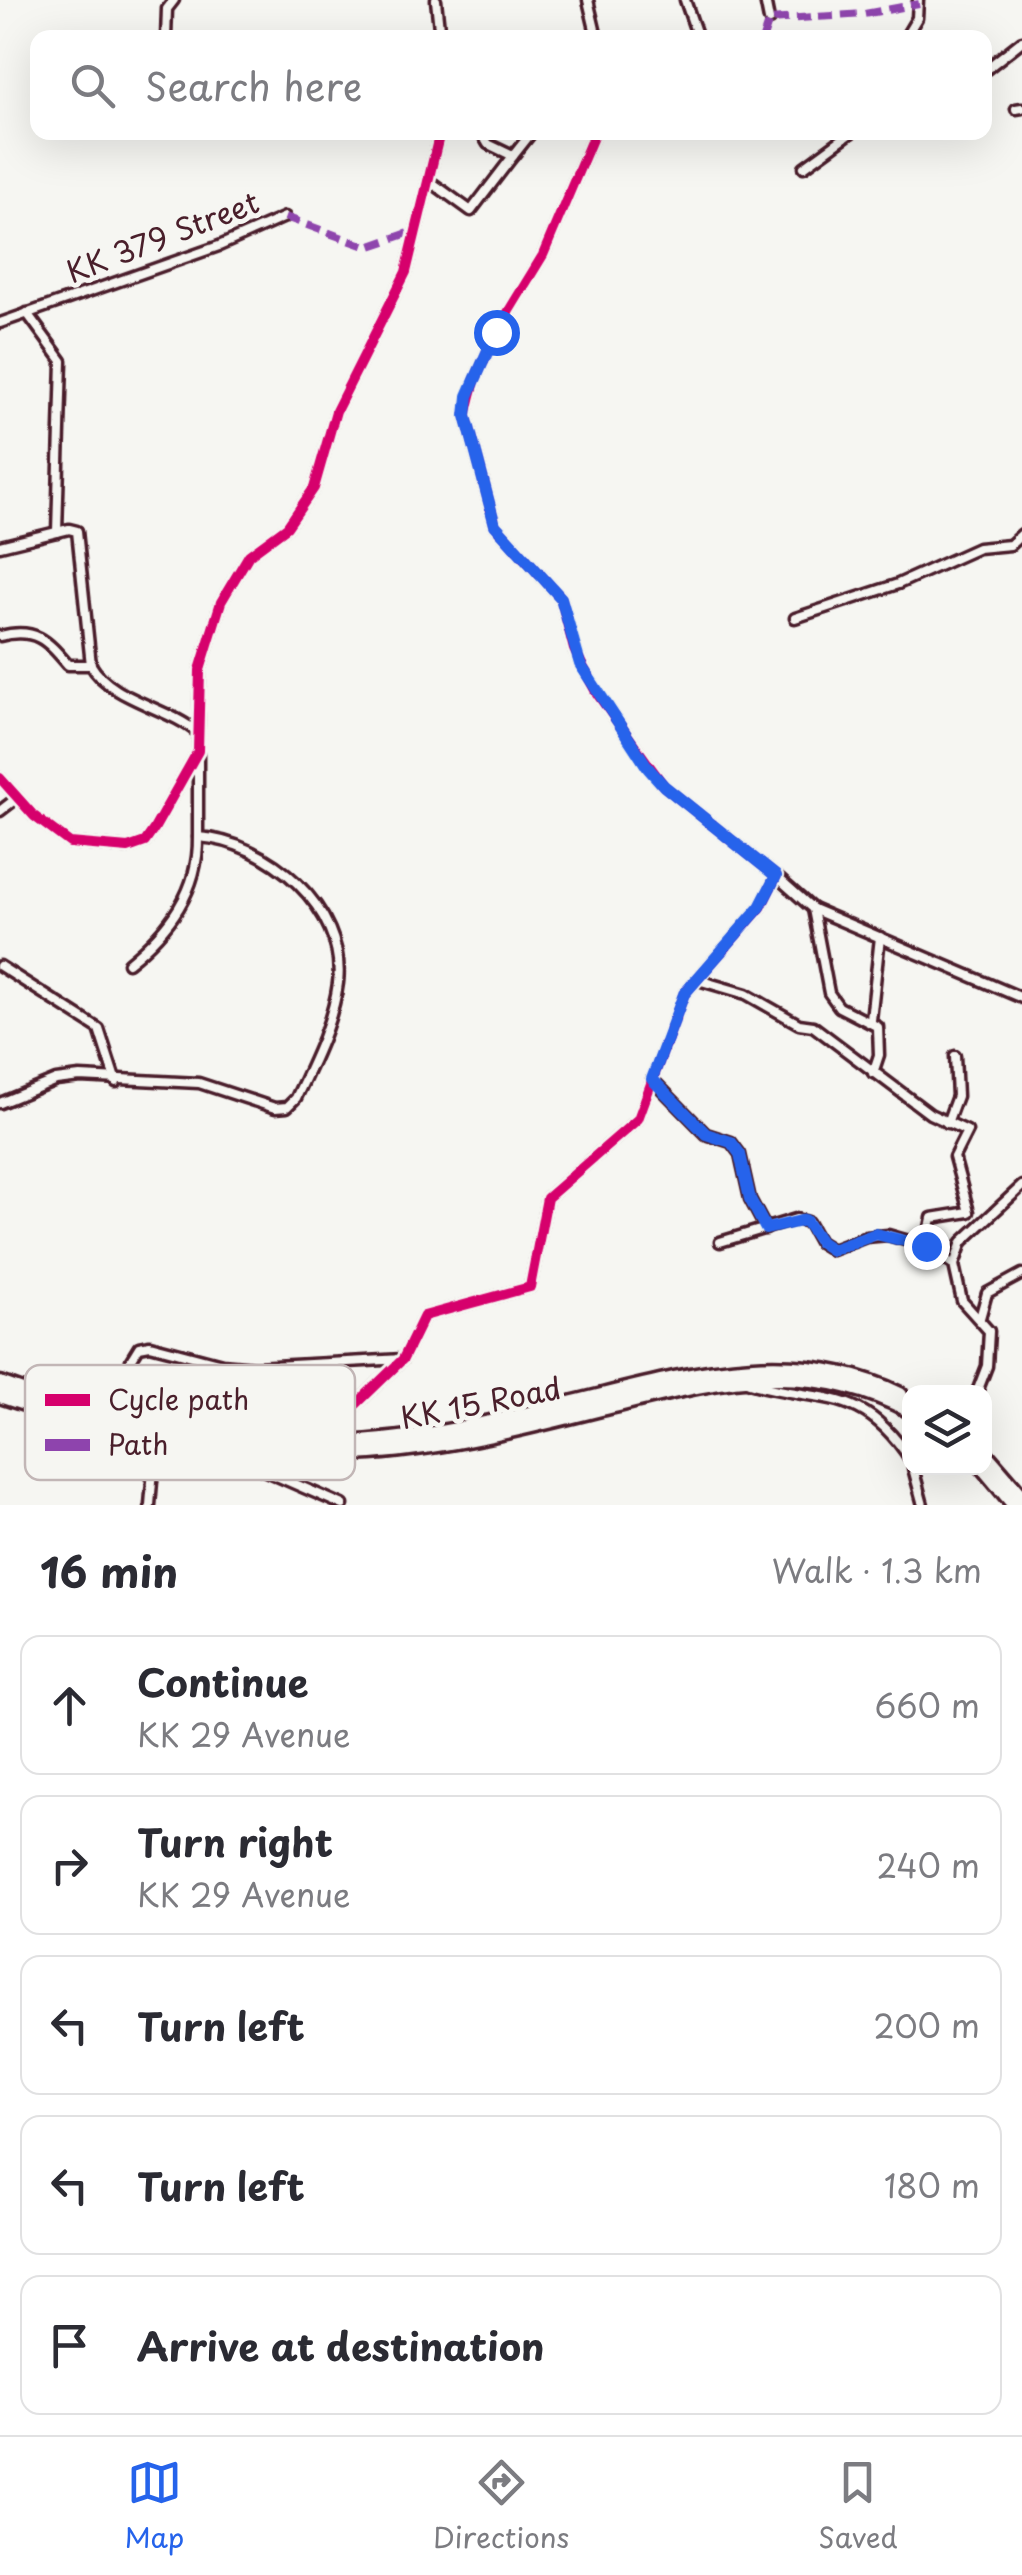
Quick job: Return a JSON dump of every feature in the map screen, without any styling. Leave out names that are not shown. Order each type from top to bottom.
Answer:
[{"type":"highway","name":"KK 15 Road","points":[[355,1441],[472,1427],[673,1378],[738,1367],[800,1367],[872,1383],[902,1396]]},
{"type":"highway","name":"KK 15 Road","points":[[355,1453],[449,1442],[676,1387],[739,1378],[782,1375],[819,1379],[872,1393],[902,1406]]},
{"type":"highway","name":"KK 15 Road","points":[[0,1384],[25,1392]]},
{"type":"highway","name":"KK 15 Road","points":[[0,1394],[25,1400]]},
{"type":"highway","points":[[992,1462],[1022,1497]]},
{"type":"highway","points":[[990,1475],[1015,1505]]},
{"type":"street","points":[[166,30],[167,9],[174,0]]},
{"type":"street","points":[[436,0],[439,30]]},
{"type":"street","points":[[588,0],[596,30]]},
{"type":"street","points":[[685,0],[695,30]]},
{"type":"street","points":[[765,0],[769,20]]},
{"type":"street","points":[[910,30],[917,18],[918,2],[930,0]]},
{"type":"street","points":[[992,65],[1022,41]]},
{"type":"street","points":[[128,964],[163,927],[191,889],[198,870],[200,670],[221,602],[250,556],[287,526],[314,488],[336,411],[406,272],[439,140]]},
{"type":"street","points":[[486,140],[512,156]]},
{"type":"street","points":[[431,182],[471,211],[525,140]]},
{"type":"street","points":[[592,140],[543,255],[468,396],[466,416],[495,525],[561,598],[580,664],[606,708],[664,786],[813,909],[1022,998]]},
{"type":"street","points":[[804,167],[841,140]]},
{"type":"street","name":"KK 379 Street","points":[[0,323],[219,246],[285,217]]},
{"type":"street","points":[[27,313],[62,361],[57,532]]},
{"type":"street","points":[[0,546],[73,529],[77,536],[91,665],[112,686],[181,719],[198,733]]},
{"type":"street","points":[[795,618],[898,584],[978,548],[1010,545],[1022,534]]},
{"type":"street","points":[[0,636],[16,632],[39,635],[68,665],[91,665]]},
{"type":"street","points":[[0,778],[16,798],[70,842],[108,848],[137,846],[154,830],[198,751]]},
{"type":"street","points":[[0,812],[16,798]]},
{"type":"street","points":[[0,1103],[65,1078],[199,1083],[275,1108],[287,1107],[296,1098],[334,1000],[338,972],[332,940],[308,896],[274,865],[234,843],[198,837]]},
{"type":"street","points":[[355,1405],[402,1359],[424,1316],[530,1287],[546,1198],[634,1124],[680,1003],[760,907],[776,876]]},
{"type":"street","points":[[813,909],[829,993],[839,1007],[878,1027],[879,1055],[873,1073]]},
{"type":"street","points":[[870,1020],[880,937]]},
{"type":"street","points":[[0,966],[99,1029],[108,1044],[116,1082]]},
{"type":"street","points":[[698,980],[746,994],[799,1024],[813,1026],[873,1073],[967,1132],[954,1157],[969,1212],[932,1218],[926,1246]]},
{"type":"street","points":[[947,1122],[957,1096],[955,1056]]},
{"type":"street","points":[[652,1079],[706,1134],[731,1142],[740,1154],[750,1199],[766,1229]]},
{"type":"street","points":[[979,1385],[991,1341],[980,1318],[960,1296],[954,1265],[962,1242],[1022,1186]]},
{"type":"street","points":[[720,1242],[805,1220],[820,1242],[832,1250],[876,1234],[926,1246],[954,1265]]},
{"type":"street","points":[[980,1318],[987,1293],[1022,1274]]},
{"type":"street","points":[[130,1365],[139,1347],[150,1345],[233,1365]]},
{"type":"street","points":[[292,1365],[402,1359]]},
{"type":"street","points":[[739,1378],[851,1404],[886,1429],[902,1449]]},
{"type":"street","points":[[915,1475],[923,1505]]},
{"type":"street","points":[[150,1505],[152,1480]]},
{"type":"street","points":[[286,1480],[342,1505]]},
{"type":"marked path","points":[[766,30],[769,20],[864,14],[919,4]]},
{"type":"marked path","points":[[285,217],[368,247],[417,230]]},
{"type":"cycle path","points":[[0,778],[34,816],[70,843],[128,848],[145,842],[154,829],[198,751],[200,670],[221,602],[249,555],[287,527],[314,488],[336,411],[406,272],[438,140]]},
{"type":"cycle path","points":[[355,1406],[403,1359],[424,1316],[530,1287],[547,1198],[638,1119],[684,994],[761,907],[776,876],[664,786],[596,692],[574,649],[561,598],[495,525],[466,415],[475,380],[496,332],[543,255],[592,140]]},
{"type":"route","points":[[496,332],[468,396],[466,416],[500,535],[561,598],[580,664],[648,768],[664,786],[710,818],[776,876],[760,907],[684,994],[652,1079],[706,1134],[728,1138],[740,1154],[750,1199],[766,1229],[805,1220],[820,1242],[832,1250],[876,1234],[926,1246]]}]
